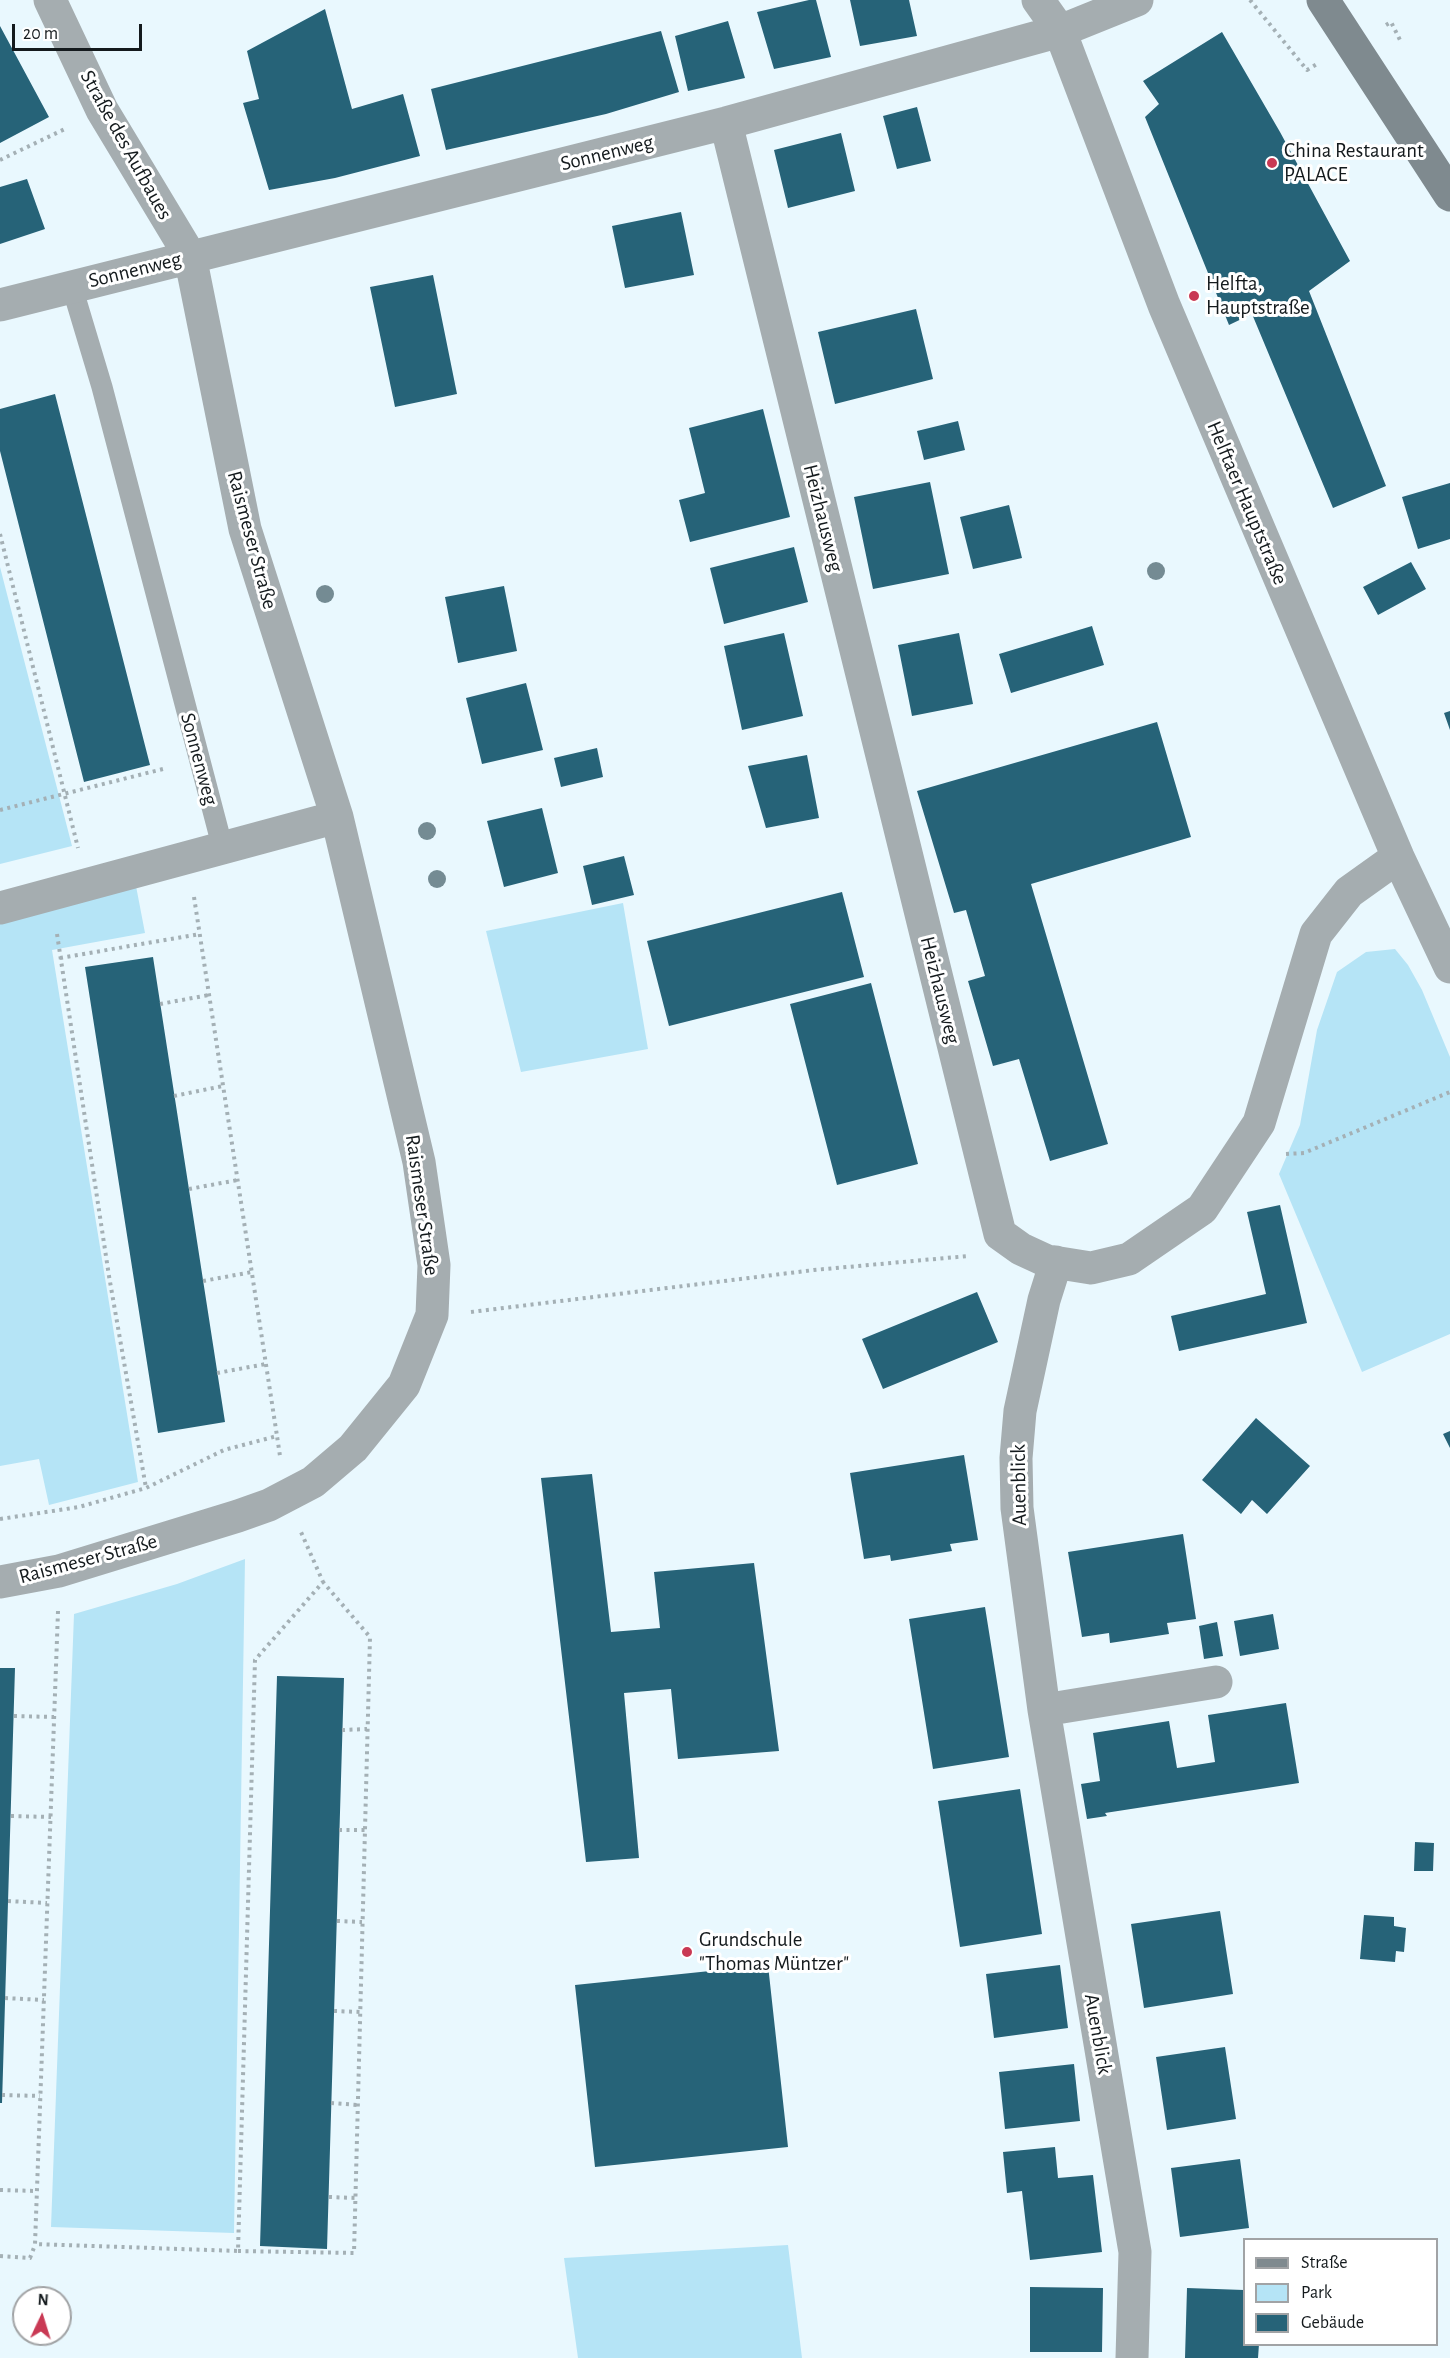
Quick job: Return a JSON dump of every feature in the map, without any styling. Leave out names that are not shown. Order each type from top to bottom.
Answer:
[{"type":"main road","points":[[1323,0],[1450,195]]},
{"type":"street","name":"Straße des Aufbaues","points":[[50,0],[102,110],[190,256]]},
{"type":"street","name":"Helftaer Hauptstraße","points":[[1038,0],[1060,31],[1164,305],[1398,857],[1450,967]]},
{"type":"street","name":"Sonnenweg","points":[[0,305],[726,123],[1060,31],[1137,0]]},
{"type":"street","name":"Heizhausweg","points":[[726,123],[1000,1234],[1008,1241]]},
{"type":"street","name":"Raismeser Straße","points":[[0,1582],[59,1571],[238,1516],[269,1505],[313,1482],[353,1448],[404,1385],[432,1315],[434,1265],[419,1162],[337,817],[245,529],[190,256]]},
{"type":"street","points":[[0,908],[337,817]]},
{"type":"street","points":[[1008,1241],[1047,1261],[1091,1268],[1129,1259],[1202,1209],[1259,1123],[1316,934],[1349,892],[1398,857]]},
{"type":"street","name":"Auenblick","points":[[1056,1262],[1044,1300],[1020,1411],[1016,1458],[1017,1508],[1044,1710],[1135,2252],[1132,2358]]},
{"type":"street","points":[[1044,1710],[1216,1682]]},
{"type":"lane","name":"Sonnenweg","points":[[72,286],[102,387],[223,849]]},
{"type":"path","points":[[0,160],[102,110]]},
{"type":"path","points":[[0,534],[87,884]]},
{"type":"path","points":[[0,810],[200,760]]},
{"type":"path","points":[[35,2244],[354,2253],[370,1637],[323,1582],[286,1496],[188,858]]},
{"type":"path","points":[[51,894],[107,1264],[147,1488]]},
{"type":"path","points":[[60,958],[200,934]]},
{"type":"path","points":[[160,1004],[209,995]]},
{"type":"path","points":[[174,1096],[223,1086]]},
{"type":"path","points":[[1239,1155],[1304,1153],[1450,1092]]},
{"type":"path","points":[[189,1189],[238,1180]]},
{"type":"path","points":[[432,1315],[540,1305],[814,1270],[969,1256],[1008,1241]]},
{"type":"path","points":[[203,1281],[252,1272]]},
{"type":"path","points":[[218,1373],[266,1364]]},
{"type":"path","points":[[0,1519],[79,1507],[147,1488],[224,1450],[277,1436]]},
{"type":"path","points":[[0,2256],[30,2258],[35,2244],[59,1571]]},
{"type":"path","points":[[238,2251],[255,1660],[323,1582]]},
{"type":"path","points":[[14,1716],[54,1718]]},
{"type":"path","points":[[342,1730],[367,1729]]},
{"type":"path","points":[[11,1816],[51,1817]]},
{"type":"path","points":[[339,1830],[365,1830]]},
{"type":"path","points":[[8,1901],[47,1903]]},
{"type":"path","points":[[337,1922],[362,1922]]},
{"type":"path","points":[[5,1998],[44,2000]]},
{"type":"path","points":[[334,2010],[360,2012]]},
{"type":"path","points":[[2,2095],[41,2096]]},
{"type":"path","points":[[331,2103],[358,2105]]},
{"type":"path","points":[[0,2190],[37,2191]]},
{"type":"path","points":[[329,2197],[355,2198]]},
{"type":"green space","points":[[0,567],[72,846],[0,864]]},
{"type":"green space","points":[[136,886],[145,933],[52,950],[138,1482],[49,1505],[39,1459],[0,1466],[0,923]]},
{"type":"green space","points":[[623,903],[648,1049],[521,1072],[486,931]]},
{"type":"green space","points":[[1395,949],[1408,965],[1422,990],[1450,1057],[1450,1334],[1362,1372],[1279,1174],[1300,1125],[1317,1030],[1337,972],[1366,952]]},
{"type":"green space","points":[[245,1559],[234,2233],[51,2227],[74,1614],[177,1584]]},
{"type":"green space","points":[[788,2245],[802,2358],[578,2358],[564,2258]]},
{"type":"building","points":[[816,0],[831,57],[774,69],[757,12]]},
{"type":"building","points":[[850,0],[909,0],[917,36],[860,46]]},
{"type":"building","points":[[325,9],[352,109],[403,94],[420,156],[335,178],[269,190],[243,103],[259,99],[247,51]]},
{"type":"building","points":[[728,21],[745,78],[688,91],[675,36]]},
{"type":"building","points":[[0,26],[49,117],[0,143]]},
{"type":"building","points":[[661,31],[679,92],[606,114],[446,150],[431,89]]},
{"type":"building","points":[[1222,32],[1280,132],[1350,261],[1309,291],[1386,486],[1333,508],[1252,314],[1229,325],[1145,117],[1159,104],[1143,81]]},
{"type":"building","points":[[917,107],[931,161],[897,169],[883,116]]},
{"type":"building","points":[[841,133],[855,191],[788,208],[774,150]]},
{"type":"building","points":[[27,179],[45,229],[0,244],[0,187]]},
{"type":"building","points":[[681,212],[694,275],[625,288],[612,226]]},
{"type":"building","points":[[433,275],[457,394],[395,407],[370,287]]},
{"type":"building","points":[[916,309],[933,379],[835,404],[818,332]]},
{"type":"building","points":[[55,394],[150,765],[84,782],[0,451],[0,409]]},
{"type":"building","points":[[763,409],[790,517],[690,542],[679,500],[705,493],[689,428]]},
{"type":"building","points":[[958,421],[965,450],[924,460],[917,431]]},
{"type":"building","points":[[930,482],[949,574],[873,589],[854,497]]},
{"type":"building","points":[[1450,483],[1450,539],[1418,549],[1402,497]]},
{"type":"building","points":[[1009,505],[1022,558],[973,569],[960,517]]},
{"type":"building","points":[[794,547],[808,602],[724,624],[710,568]]},
{"type":"building","points":[[1411,562],[1426,589],[1378,615],[1363,587]]},
{"type":"building","points":[[504,586],[517,651],[458,663],[445,597]]},
{"type":"building","points":[[1092,626],[1104,665],[1011,693],[999,654]]},
{"type":"building","points":[[784,633],[803,716],[742,730],[724,646]]},
{"type":"building","points":[[959,633],[973,704],[912,716],[898,645]]},
{"type":"building","points":[[526,683],[543,750],[482,764],[466,698]]},
{"type":"building","points":[[1450,711],[1450,730],[1444,713]]},
{"type":"building","points":[[1157,722],[1191,837],[1031,884],[1108,1144],[1050,1161],[1019,1059],[993,1066],[968,981],[985,976],[966,910],[954,913],[917,791]]},
{"type":"building","points":[[597,748],[603,777],[561,787],[554,758]]},
{"type":"building","points":[[807,755],[819,818],[766,828],[748,766]]},
{"type":"building","points":[[542,808],[558,873],[504,887],[487,821]]},
{"type":"building","points":[[624,856],[634,895],[592,905],[583,866]]},
{"type":"building","points":[[842,892],[864,977],[669,1026],[647,941]]},
{"type":"building","points":[[153,957],[225,1422],[158,1433],[85,967]]},
{"type":"building","points":[[871,983],[918,1164],[837,1185],[790,1004]]},
{"type":"building","points":[[1280,1205],[1307,1323],[1179,1351],[1171,1316],[1266,1294],[1247,1212]]},
{"type":"building","points":[[977,1292],[998,1342],[883,1389],[862,1339]]},
{"type":"building","points":[[1256,1418],[1310,1466],[1267,1514],[1252,1500],[1241,1514],[1202,1480]]},
{"type":"building","points":[[1450,1431],[1450,1448],[1443,1434]]},
{"type":"building","points":[[964,1455],[978,1540],[950,1544],[952,1551],[891,1561],[890,1555],[864,1559],[850,1473]]},
{"type":"building","points":[[592,1474],[611,1632],[660,1628],[654,1572],[754,1563],[779,1751],[678,1759],[671,1689],[624,1693],[639,1858],[586,1862],[541,1478]]},
{"type":"building","points":[[1183,1534],[1196,1619],[1167,1623],[1169,1634],[1110,1643],[1109,1633],[1082,1637],[1068,1552]]},
{"type":"building","points":[[985,1607],[1009,1757],[933,1769],[909,1619]]},
{"type":"building","points":[[1273,1614],[1279,1649],[1240,1656],[1234,1621]]},
{"type":"building","points":[[1217,1622],[1223,1656],[1204,1659],[1199,1626]]},
{"type":"building","points":[[0,1668],[15,1668],[2,2103],[0,2103]]},
{"type":"building","points":[[277,1676],[344,1678],[327,2249],[260,2246]]},
{"type":"building","points":[[1286,1703],[1299,1783],[1105,1813],[1107,1816],[1087,1819],[1081,1784],[1100,1781],[1093,1733],[1169,1721],[1177,1768],[1215,1762],[1208,1715]]},
{"type":"building","points":[[1020,1789],[1042,1934],[960,1947],[938,1801]]},
{"type":"building","points":[[1415,1842],[1434,1843],[1433,1871],[1414,1871]]},
{"type":"building","points":[[1220,1911],[1233,1994],[1144,2008],[1131,1924]]},
{"type":"building","points":[[1364,1915],[1394,1917],[1394,1926],[1406,1928],[1404,1952],[1396,1951],[1395,1962],[1360,1959]]},
{"type":"building","points":[[768,1965],[788,2147],[595,2167],[575,1985]]},
{"type":"building","points":[[1060,1965],[1068,2028],[994,2038],[986,1974]]},
{"type":"building","points":[[1225,2047],[1236,2119],[1167,2130],[1156,2057]]},
{"type":"building","points":[[1074,2064],[1080,2121],[1005,2129],[999,2072]]},
{"type":"building","points":[[1055,2147],[1058,2178],[1093,2175],[1102,2252],[1030,2260],[1022,2191],[1007,2193],[1003,2152]]},
{"type":"building","points":[[1240,2159],[1249,2228],[1180,2237],[1171,2168]]},
{"type":"building","points":[[1030,2287],[1103,2288],[1102,2352],[1030,2352]]},
{"type":"building","points":[[1187,2288],[1243,2290],[1243,2346],[1259,2346],[1258,2358],[1185,2358]]},
{"type":"place","name":"China Restaurant PALACE","points":[[1272,163]]},
{"type":"place","name":"Helfta, Hauptstraße","points":[[1194,296]]},
{"type":"place","name":"Grundschule \"Thomas Müntzer\"","points":[[687,1952]]}]
